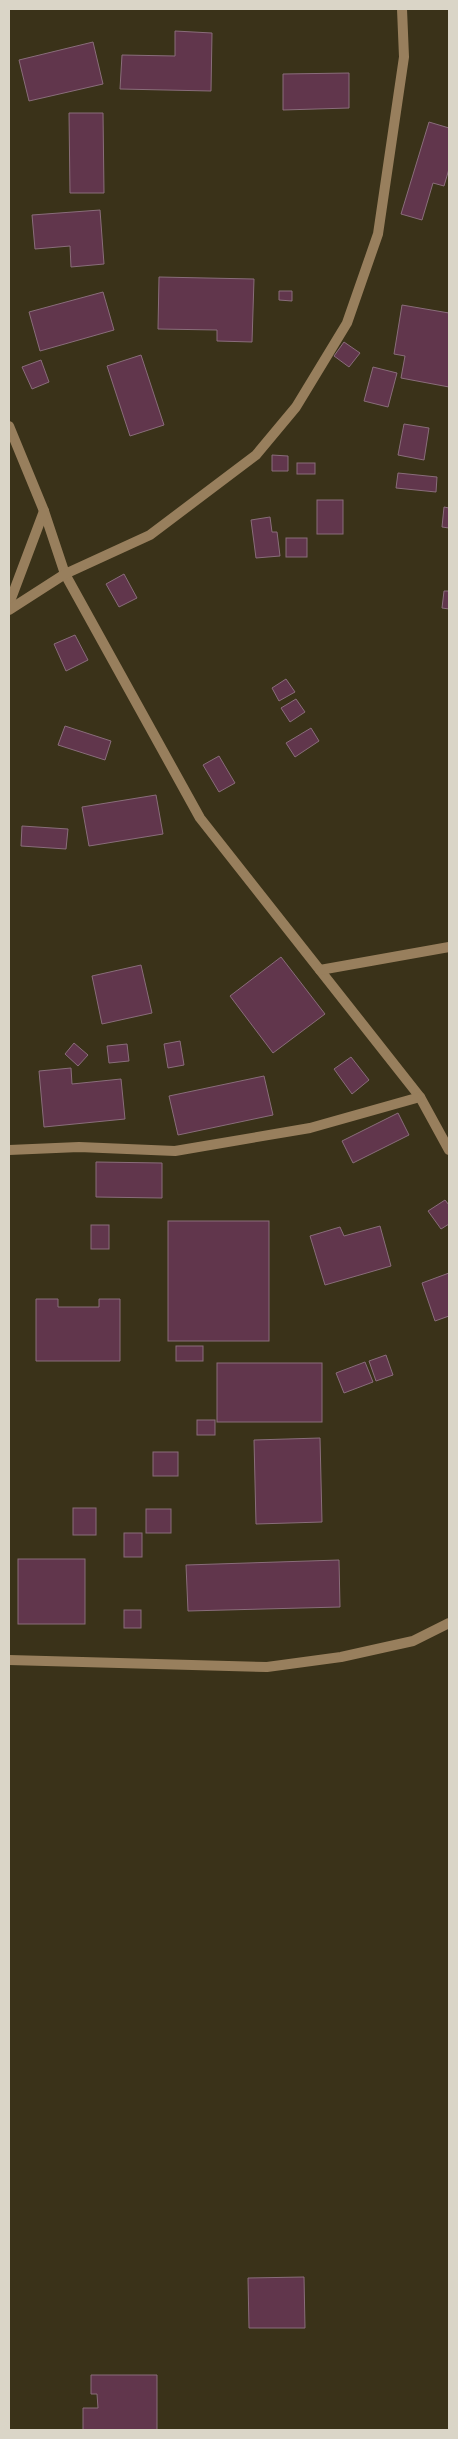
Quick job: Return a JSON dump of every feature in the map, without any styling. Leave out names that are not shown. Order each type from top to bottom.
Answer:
[{"type":"street","points":[[9,610],[65,574],[150,535],[256,455],[296,407],[347,323],[378,234],[404,57],[402,9]]},
{"type":"street","points":[[9,426],[44,511],[65,574],[200,818],[420,1097],[449,1150]]},
{"type":"street","points":[[9,604],[44,511]]},
{"type":"street","points":[[320,970],[449,947]]},
{"type":"street","points":[[9,1150],[79,1147],[174,1151],[310,1128],[420,1097]]},
{"type":"street","points":[[9,1660],[267,1667],[341,1657],[413,1641],[449,1623]]},
{"type":"building","points":[[175,31],[212,33],[211,91],[120,89],[122,55],[175,56]]},
{"type":"building","points":[[93,42],[103,84],[29,101],[19,60]]},
{"type":"building","points":[[349,73],[349,108],[283,110],[283,74]]},
{"type":"building","points":[[69,113],[103,113],[104,193],[70,193]]},
{"type":"building","points":[[429,122],[449,128],[449,169],[444,186],[433,183],[422,220],[401,214]]},
{"type":"building","points":[[100,210],[104,264],[71,267],[70,246],[35,249],[32,215]]},
{"type":"building","points":[[159,277],[254,279],[252,342],[217,341],[217,330],[158,329]]},
{"type":"building","points":[[279,291],[292,291],[292,301],[279,300]]},
{"type":"building","points":[[103,292],[114,330],[40,351],[29,312]]},
{"type":"building","points":[[402,305],[449,313],[449,387],[401,378],[405,356],[394,354]]},
{"type":"building","points":[[344,342],[360,353],[349,367],[334,356]]},
{"type":"building","points":[[141,355],[164,425],[130,436],[107,366]]},
{"type":"building","points":[[41,360],[49,382],[32,389],[22,367]]},
{"type":"building","points":[[373,367],[397,373],[388,407],[364,401]]},
{"type":"building","points":[[404,424],[429,428],[424,460],[398,455]]},
{"type":"building","points":[[272,455],[288,456],[288,471],[272,471]]},
{"type":"building","points":[[297,463],[315,463],[315,474],[297,474]]},
{"type":"building","points":[[398,473],[437,477],[436,492],[396,488]]},
{"type":"building","points":[[317,500],[343,500],[343,534],[317,534]]},
{"type":"building","points":[[444,507],[449,508],[449,528],[442,527]]},
{"type":"building","points":[[270,517],[272,532],[277,532],[280,556],[256,558],[251,520]]},
{"type":"building","points":[[286,538],[307,538],[307,557],[286,557]]},
{"type":"building","points":[[124,574],[137,598],[119,607],[106,584]]},
{"type":"building","points":[[444,591],[449,591],[449,609],[442,608]]},
{"type":"building","points":[[75,635],[88,660],[66,671],[54,644]]},
{"type":"building","points":[[286,679],[295,692],[279,701],[272,688]]},
{"type":"building","points":[[296,699],[305,712],[290,722],[281,708]]},
{"type":"building","points":[[65,726],[111,741],[105,760],[58,745]]},
{"type":"building","points":[[311,728],[319,741],[295,757],[286,743]]},
{"type":"building","points":[[219,756],[235,783],[219,792],[203,765]]},
{"type":"building","points":[[156,795],[163,834],[89,846],[82,807]]},
{"type":"building","points":[[22,826],[68,829],[66,849],[21,846]]},
{"type":"building","points":[[281,957],[325,1014],[273,1053],[230,996]]},
{"type":"building","points":[[141,965],[152,1013],[102,1024],[92,976]]},
{"type":"building","points":[[180,1041],[184,1065],[168,1068],[164,1044]]},
{"type":"building","points":[[74,1043],[88,1055],[78,1066],[65,1054]]},
{"type":"building","points":[[127,1044],[129,1061],[109,1063],[107,1046]]},
{"type":"building","points":[[351,1057],[369,1080],[352,1094],[334,1069]]},
{"type":"building","points":[[71,1068],[72,1084],[121,1079],[125,1119],[44,1127],[39,1071]]},
{"type":"building","points":[[264,1076],[273,1115],[178,1135],[169,1096]]},
{"type":"building","points":[[398,1113],[409,1135],[353,1163],[342,1141]]},
{"type":"building","points":[[96,1162],[162,1163],[162,1198],[96,1197]]},
{"type":"building","points":[[445,1200],[449,1205],[449,1224],[441,1229],[428,1211]]},
{"type":"building","points":[[168,1221],[269,1221],[269,1341],[168,1341]]},
{"type":"building","points":[[91,1225],[109,1225],[109,1249],[91,1249]]},
{"type":"building","points":[[380,1226],[391,1266],[325,1285],[310,1236],[340,1227],[344,1236]]},
{"type":"building","points":[[449,1273],[449,1316],[435,1321],[422,1283]]},
{"type":"building","points":[[36,1299],[58,1299],[58,1307],[99,1307],[99,1299],[120,1299],[120,1361],[36,1361]]},
{"type":"building","points":[[176,1346],[203,1346],[203,1361],[176,1361]]},
{"type":"building","points":[[386,1355],[393,1375],[376,1381],[369,1361]]},
{"type":"building","points":[[365,1362],[373,1382],[344,1393],[336,1373]]},
{"type":"building","points":[[217,1363],[322,1363],[322,1422],[217,1422]]},
{"type":"building","points":[[197,1420],[215,1420],[215,1435],[197,1435]]},
{"type":"building","points":[[320,1438],[322,1522],[256,1524],[254,1440]]},
{"type":"building","points":[[153,1452],[178,1452],[178,1476],[153,1476]]},
{"type":"building","points":[[73,1508],[96,1508],[96,1535],[73,1535]]},
{"type":"building","points":[[146,1509],[171,1509],[171,1533],[146,1533]]},
{"type":"building","points":[[124,1533],[142,1533],[142,1557],[124,1557]]},
{"type":"building","points":[[18,1559],[85,1559],[85,1624],[18,1624]]},
{"type":"building","points":[[339,1560],[340,1607],[188,1611],[186,1565]]},
{"type":"building","points":[[124,1610],[141,1610],[141,1628],[124,1628]]},
{"type":"building","points":[[304,2277],[305,2328],[249,2328],[248,2278]]},
{"type":"building","points":[[91,2375],[157,2375],[157,2430],[83,2430],[83,2408],[98,2408],[97,2394],[91,2394]]}]
